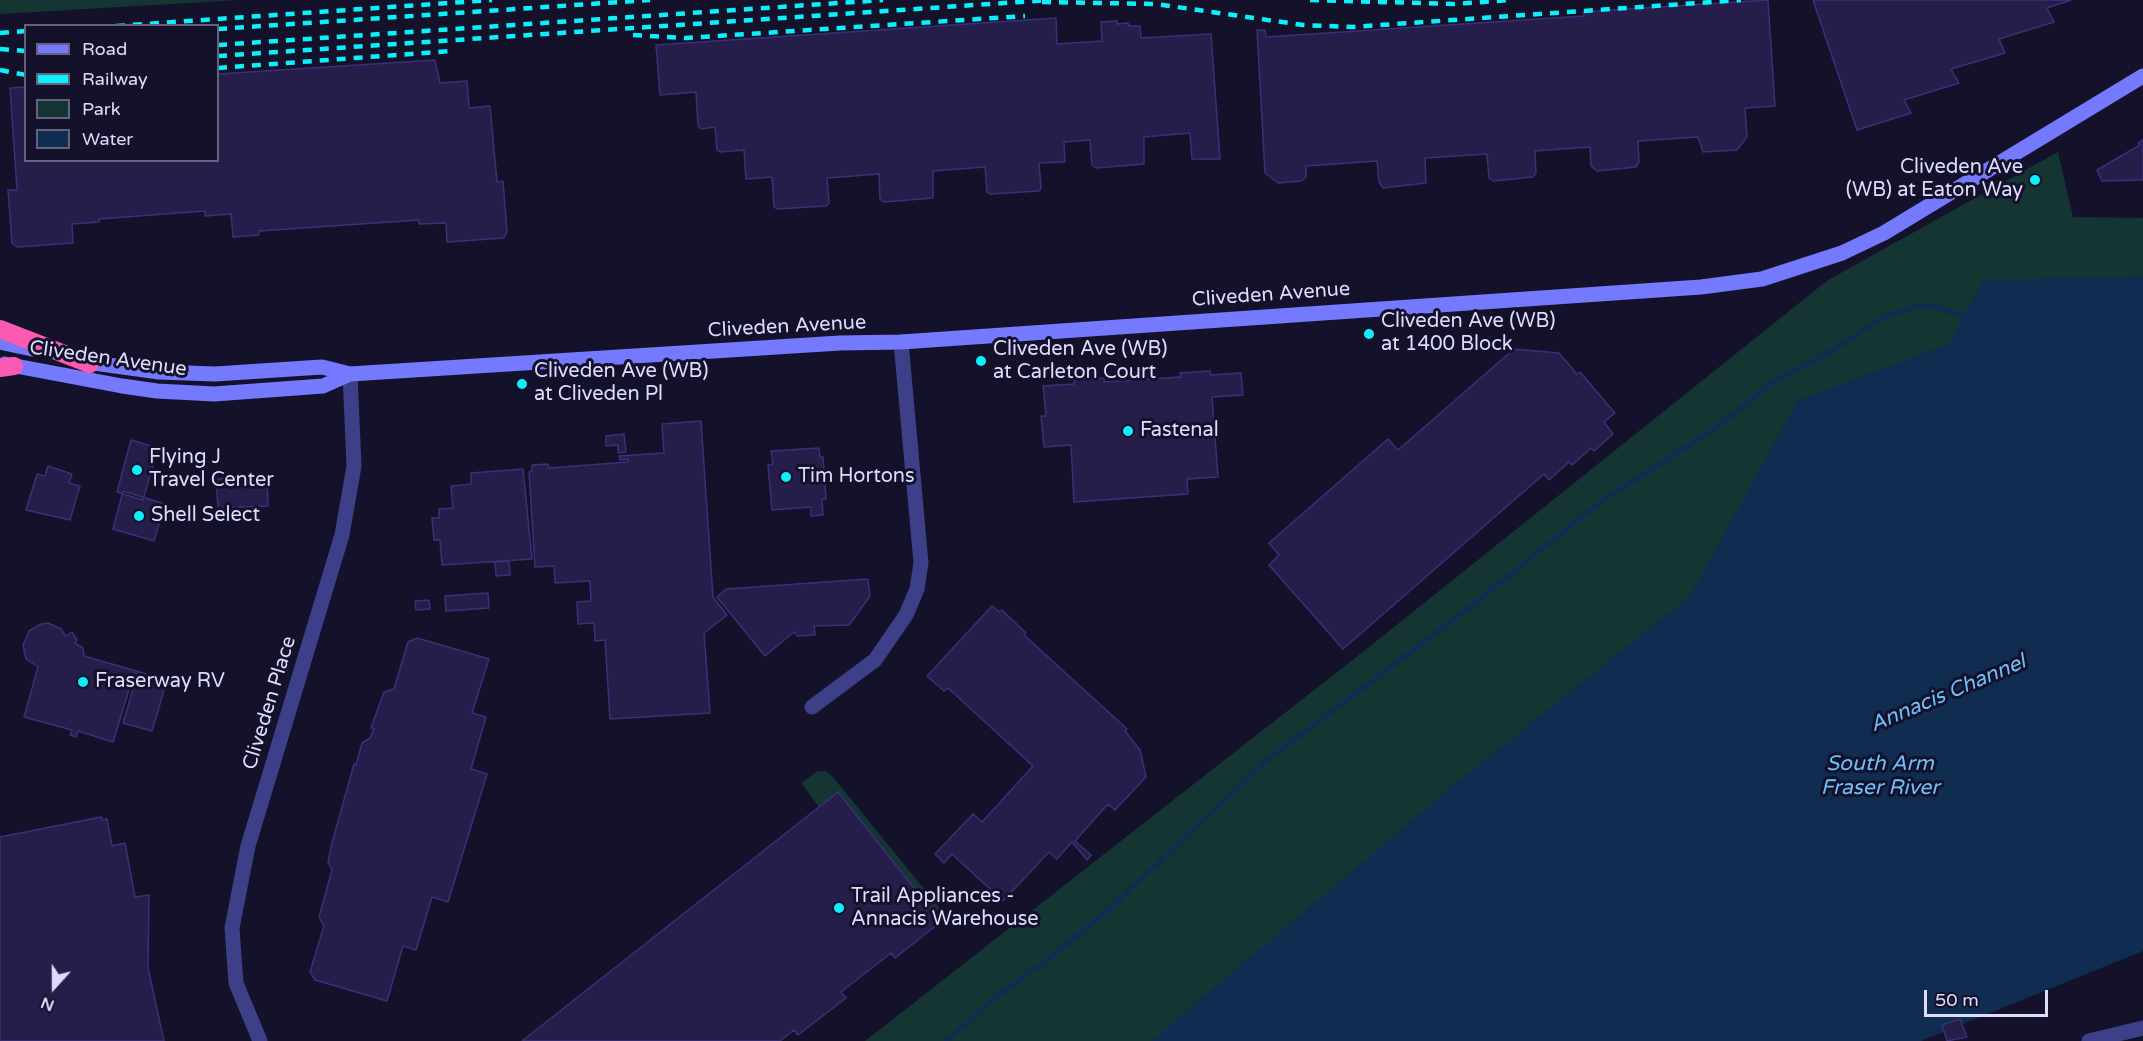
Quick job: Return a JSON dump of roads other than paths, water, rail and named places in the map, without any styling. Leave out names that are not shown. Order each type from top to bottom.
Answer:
[{"type":"highway","points":[[0,329],[90,364]]},
{"type":"street","name":"Cliveden Avenue","points":[[0,342],[90,364],[159,372],[215,375],[322,367],[350,374],[840,343],[901,342],[1689,288],[1762,279],[1842,253],[1884,233],[2140,75]]},
{"type":"street","points":[[812,707],[875,660],[906,615],[917,589],[921,563],[901,342]]},
{"type":"street","name":"Cliveden Avenue","points":[[5,366],[157,391],[214,394],[323,386],[350,374]]},
{"type":"street","name":"Cliveden Place","points":[[260,1041],[236,983],[232,928],[248,846],[342,536],[354,466],[350,374]]},
{"type":"street","points":[[2089,1041],[2143,1028]]},
{"type":"water","name":"South Arm Fraser River","points":[[2143,276],[2143,951],[1921,1041],[1151,1041],[1449,789],[1690,596],[1797,401],[1949,344],[1983,280]]},
{"type":"waterway","points":[[946,1041],[992,1000],[1052,956],[1107,911],[1266,761],[1465,611],[1599,503],[1716,428],[1774,381],[1830,352],[1884,317],[1918,306],[1933,306],[1964,316],[1966,320]]},
{"type":"railway","points":[[145,24],[492,0]]},
{"type":"railway","points":[[219,29],[650,0]]},
{"type":"railway","points":[[219,45],[883,0]]},
{"type":"railway","points":[[219,56],[1049,0]]},
{"type":"railway","points":[[1310,0],[1454,4],[1511,0]]},
{"type":"railway","points":[[1042,2],[1156,4],[1303,25],[1352,27],[1741,0]]},
{"type":"railway","points":[[633,35],[686,38],[1025,16]]},
{"type":"railway","points":[[0,33],[24,31]]},
{"type":"railway","points":[[0,49],[24,51]]},
{"type":"railway","points":[[219,68],[451,51]]},
{"type":"railway","points":[[0,70],[24,75]]},
{"type":"place","name":"Cliveden Ave (WB) at Eaton Way","points":[[2035,180]]},
{"type":"place","name":"Cliveden Ave (WB) at 1400 Block","points":[[1369,334]]},
{"type":"place","name":"Cliveden Ave (WB) at Carleton Court","points":[[981,361]]},
{"type":"place","name":"Cliveden Ave (WB) at Cliveden Pl","points":[[522,384]]},
{"type":"place","name":"Fastenal","points":[[1128,431]]},
{"type":"place","name":"Flying J Travel Center","points":[[137,470]]},
{"type":"place","name":"Tim Hortons","points":[[786,477]]},
{"type":"place","name":"Shell Select","points":[[139,516]]},
{"type":"place","name":"Fraserway RV","points":[[83,682]]},
{"type":"place","name":"Trail Appliances - Annacis Warehouse","points":[[839,908]]},
{"type":"water label","name":"Annacis Channel","points":[[1948,694]]}]
